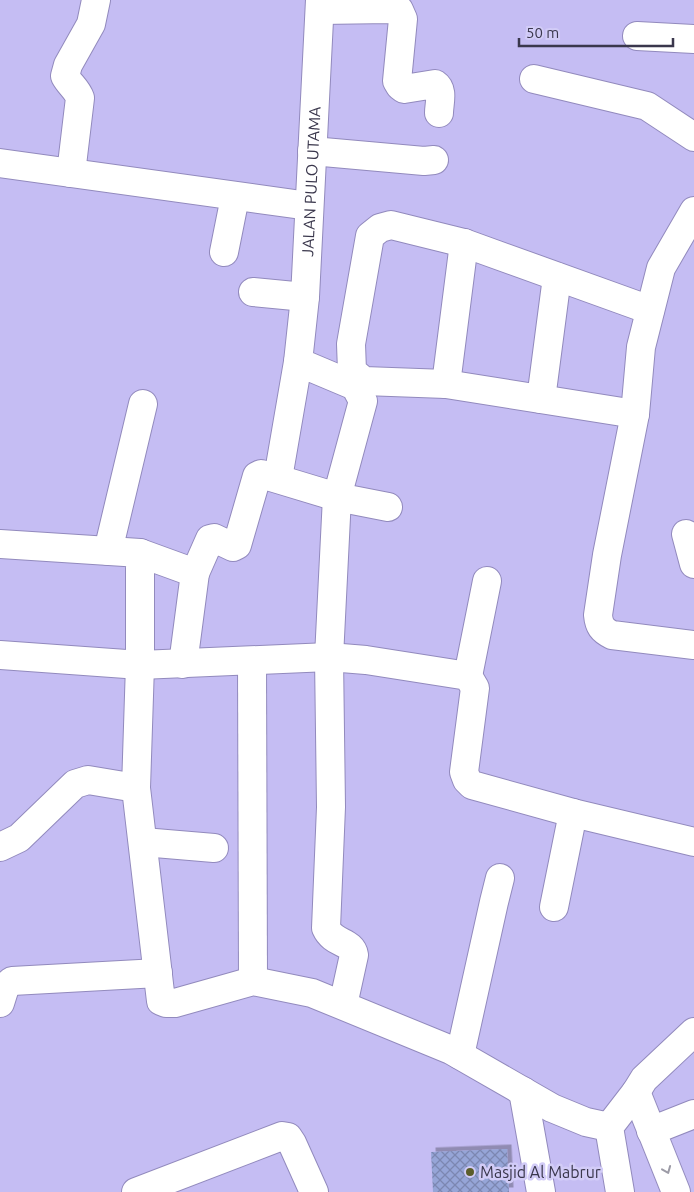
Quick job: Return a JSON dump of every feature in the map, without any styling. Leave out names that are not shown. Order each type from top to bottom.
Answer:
[{"type":"street","points":[[71,173],[80,98],[78,91],[64,76],[68,65],[91,24],[96,0]]},
{"type":"street","points":[[320,5],[399,10],[403,18],[397,81],[404,89],[435,84],[438,86],[440,92],[439,113]]},
{"type":"street","name":"JALAN PULO UTAMA","points":[[278,478],[298,362],[305,297],[320,5]]},
{"type":"street","points":[[637,36],[694,39]]},
{"type":"street","points":[[534,79],[647,106],[694,137]]},
{"type":"street","points":[[312,151],[424,161],[434,160]]},
{"type":"street","points":[[0,163],[310,206]]},
{"type":"street","points":[[224,252],[235,197]]},
{"type":"street","points":[[694,211],[660,268],[641,347],[637,374],[635,414],[607,555],[598,615],[599,624],[604,631],[612,635],[694,645]]},
{"type":"street","points":[[635,414],[446,384],[364,381],[352,371],[351,344],[370,236],[380,228],[391,225],[464,243],[650,310]]},
{"type":"street","points":[[446,384],[464,243]]},
{"type":"street","points":[[541,399],[557,277]]},
{"type":"street","points":[[252,292],[305,297]]},
{"type":"street","points":[[298,362],[355,386],[363,401],[337,497],[329,658],[331,807],[326,928],[332,938],[351,947],[354,951],[343,1005]]},
{"type":"street","points":[[108,551],[144,404]]},
{"type":"street","points":[[183,664],[195,573],[210,539],[214,538],[232,547],[236,545],[257,476],[261,474],[278,478],[337,497],[388,508]]},
{"type":"street","points":[[686,534],[694,564]]},
{"type":"street","points":[[0,544],[140,553],[195,573]]},
{"type":"street","points":[[140,553],[140,665],[136,788],[161,1001],[166,1004],[175,1003],[253,981],[312,993],[451,1050],[552,1108],[597,1124]]},
{"type":"street","points":[[487,581],[468,676],[475,688],[464,772],[467,780],[472,785],[573,813],[694,842]]},
{"type":"street","points":[[0,655],[140,665],[329,658],[366,660],[468,676]]},
{"type":"street","points":[[252,661],[253,981]]},
{"type":"street","points":[[0,846],[19,838],[75,784],[88,780],[136,788]]},
{"type":"street","points":[[554,907],[573,813]]},
{"type":"street","points":[[143,842],[214,848]]},
{"type":"street","points":[[460,1055],[500,878]]},
{"type":"street","points":[[0,1003],[4,987],[12,981],[158,974]]},
{"type":"street","points":[[597,1124],[636,1092],[644,1079],[694,1032]]},
{"type":"street","points":[[523,1091],[541,1192]]},
{"type":"street","points":[[636,1092],[676,1192]]},
{"type":"street","points":[[651,1131],[694,1114]]},
{"type":"street","points":[[597,1124],[620,1192]]},
{"type":"street","points":[[136,1192],[282,1136],[288,1137],[292,1143],[314,1192]]},
{"type":"building","name":"Masjid Al Mabrur","points":[[507,1149],[509,1192],[433,1192],[431,1152]]},
{"type":"place","name":"Masjid Al Mabrur","points":[[470,1172]]}]
